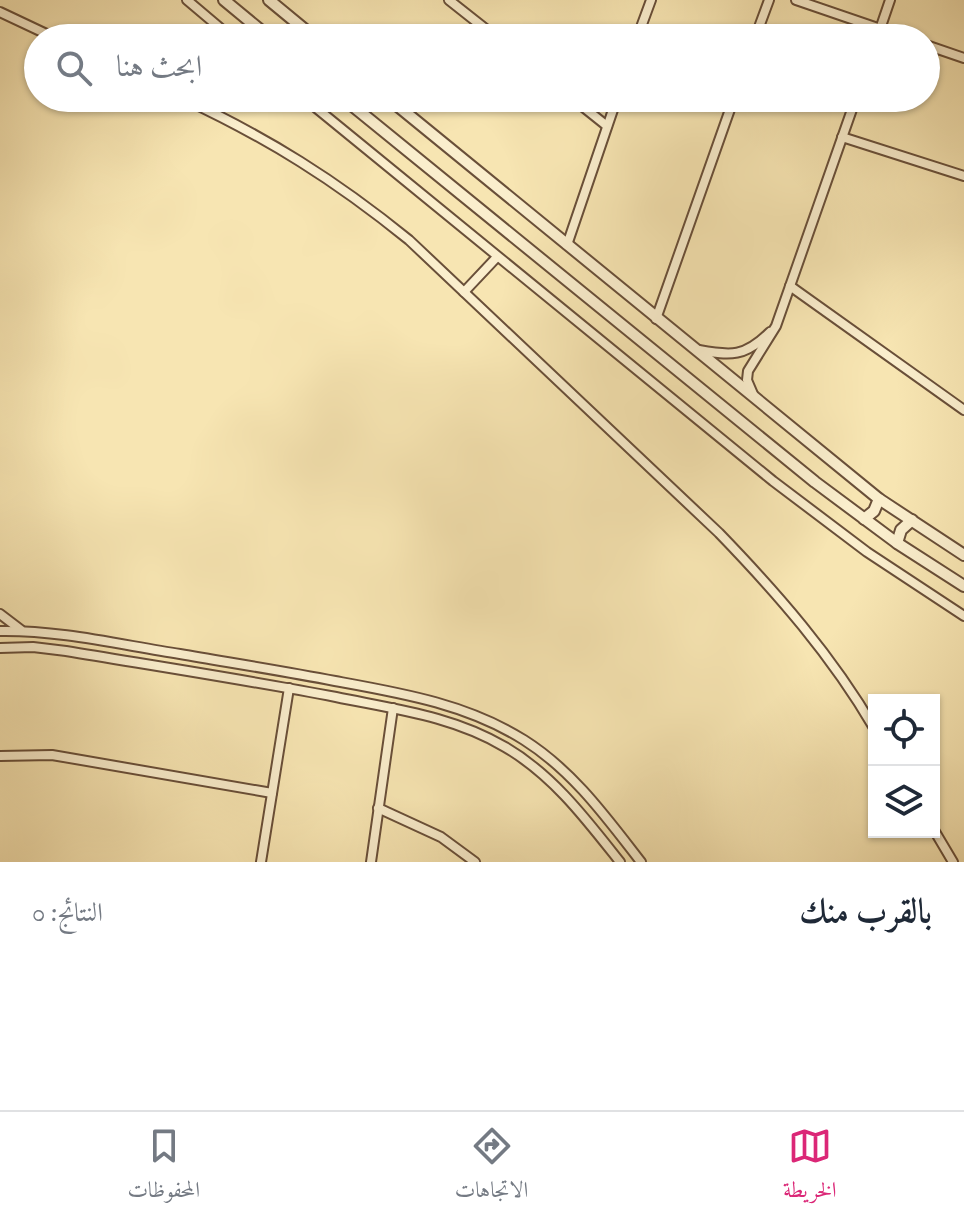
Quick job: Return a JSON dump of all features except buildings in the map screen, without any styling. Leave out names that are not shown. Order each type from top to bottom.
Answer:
[{"type":"street","points":[[187,0],[215,24]]},
{"type":"street","points":[[224,0],[253,24]]},
{"type":"street","points":[[269,0],[298,24]]},
{"type":"street","points":[[449,0],[479,24]]},
{"type":"street","points":[[642,24],[651,0]]},
{"type":"street","points":[[760,24],[769,0]]},
{"type":"street","points":[[796,0],[856,24]]},
{"type":"street","points":[[881,24],[890,0]]},
{"type":"street","points":[[0,12],[25,24]]},
{"type":"street","points":[[940,50],[964,58]]},
{"type":"street","points":[[210,112],[272,143],[344,189],[409,240],[761,576],[836,670],[868,719]]},
{"type":"street","points":[[321,112],[796,499],[867,552],[964,616]]},
{"type":"street","points":[[360,112],[802,472],[897,543],[964,586]]},
{"type":"street","points":[[405,112],[879,499],[964,555]]},
{"type":"street","points":[[590,112],[607,126]]},
{"type":"street","points":[[567,245],[612,112]]},
{"type":"street","points":[[656,319],[729,112]]},
{"type":"street","points":[[756,401],[747,380],[748,371],[776,326],[851,112]]},
{"type":"street","points":[[842,137],[964,176]]},
{"type":"street","points":[[464,292],[497,257]]},
{"type":"street","points":[[790,286],[964,410]]},
{"type":"street","points":[[694,350],[721,354],[746,351],[757,345],[776,326]]},
{"type":"street","points":[[864,519],[874,511],[879,499]]},
{"type":"street","points":[[897,543],[901,530],[912,520]]},
{"type":"street","points":[[0,614],[22,631]]},
{"type":"street","points":[[0,631],[22,631],[262,667],[396,692],[470,713],[526,741],[566,772],[600,809],[641,862]]},
{"type":"street","points":[[0,648],[50,648],[289,688],[454,723],[505,747],[528,762],[569,799],[620,862]]},
{"type":"street","points":[[261,862],[289,688]]},
{"type":"street","points":[[371,862],[393,708]]},
{"type":"street","points":[[0,756],[52,755],[272,793]]},
{"type":"street","points":[[378,808],[441,837],[475,862]]},
{"type":"street","points":[[939,838],[953,862]]}]
